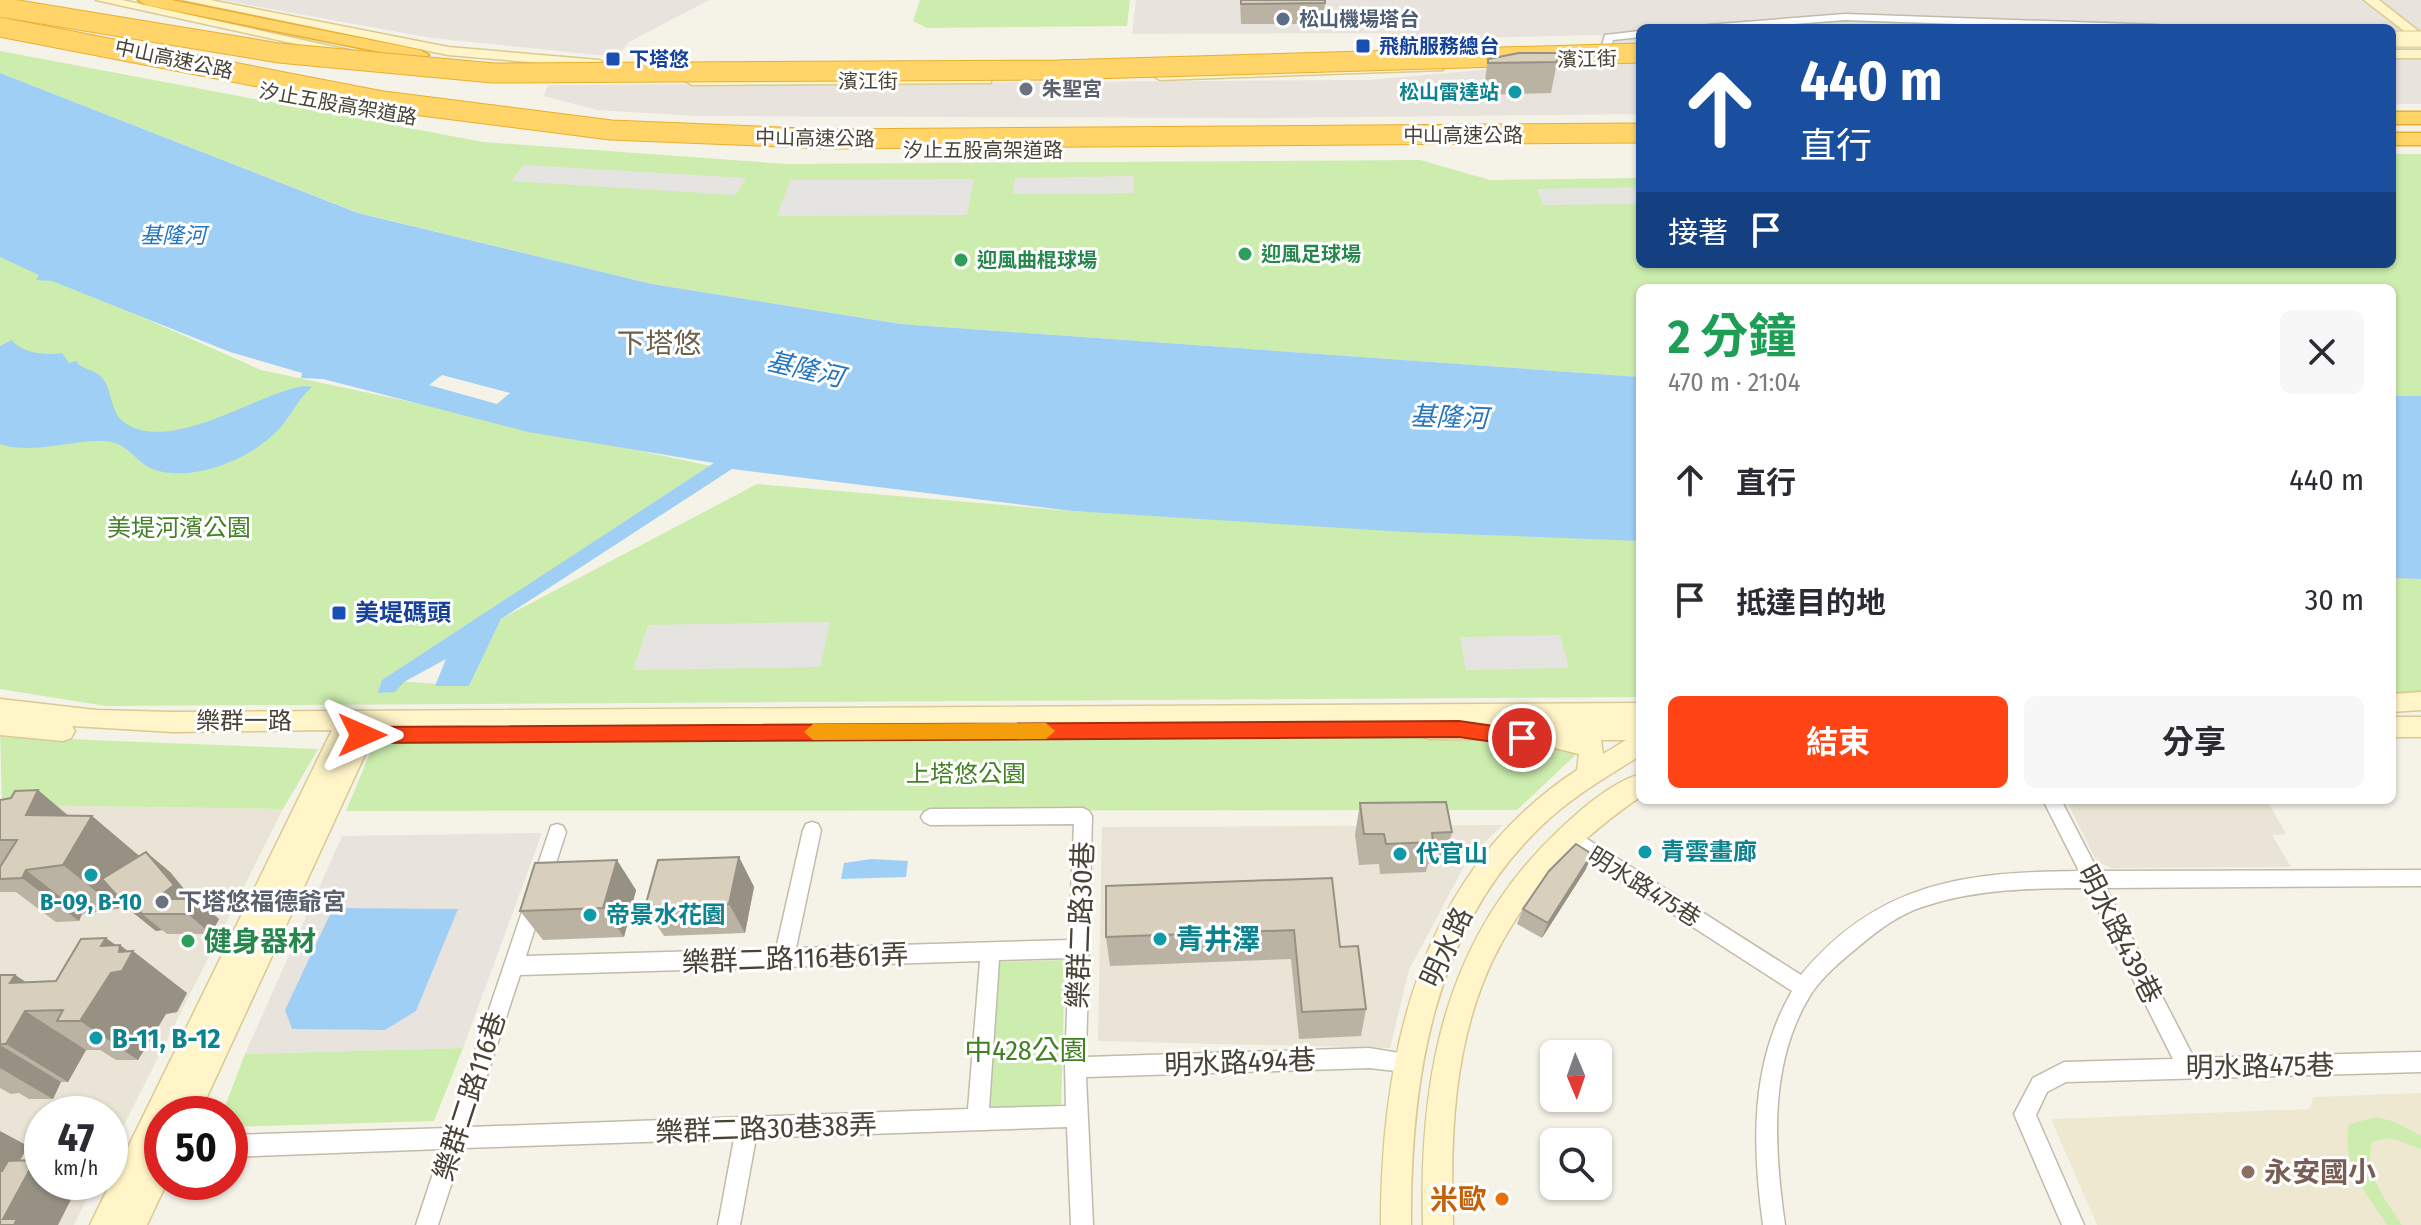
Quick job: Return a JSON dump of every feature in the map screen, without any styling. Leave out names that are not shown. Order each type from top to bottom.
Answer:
[{"type":"highway","points":[[146,0],[182,3],[420,55],[489,64],[626,72]]},
{"type":"highway","name":"汐止五股高架道路","points":[[0,7],[347,62],[493,73],[1058,70],[1636,55]]},
{"type":"highway","name":"中山高速公路","points":[[0,17],[94,32],[412,95],[584,117],[687,124],[907,128],[1636,123]]},
{"type":"highway","name":"中山高速公路","points":[[0,27],[383,101],[611,130],[829,139],[1636,133]]},
{"type":"highway","name":"汐止五股高架道路","points":[[0,39],[368,111],[517,133],[649,144],[887,150],[1636,145]]},
{"type":"highway","points":[[2396,50],[2420,42]]},
{"type":"highway","points":[[2396,118],[2421,118]]},
{"type":"highway","points":[[2396,128],[2421,128]]},
{"type":"highway","points":[[2396,139],[2421,139]]},
{"type":"main road","name":"濱江街","points":[[103,0],[368,56],[542,80],[929,81],[1407,69],[1636,55]]},
{"type":"main road","points":[[2371,0],[2420,42]]},
{"type":"main road","points":[[2383,0],[2420,42]]},
{"type":"main road","name":"濱江街","points":[[182,3],[448,51],[580,64],[1080,63],[1636,45]]},
{"type":"main road","points":[[2396,38],[2420,42]]},
{"type":"main road","points":[[430,64],[448,51]]},
{"type":"main road","points":[[1401,51],[1407,69]]},
{"type":"main road","points":[[2396,705],[2421,701]]},
{"type":"main road","points":[[2396,706],[2421,709]]},
{"type":"main road","name":"樂群一路","points":[[0,708],[96,719],[354,730],[1636,731]]},
{"type":"main road","name":"樂群一路","points":[[0,725],[162,736],[354,730],[1636,712]]},
{"type":"main road","points":[[2396,727],[2421,727]]},
{"type":"main road","points":[[1459,729],[1494,736],[1588,744],[1592,753],[1589,776]]},
{"type":"main road","points":[[192,1096],[354,730]]},
{"type":"main road","points":[[105,1225],[354,730]]},
{"type":"main road","name":"明水路","points":[[1396,1225],[1394,1174],[1405,1062],[1425,990],[1445,941],[1470,895],[1531,820],[1589,776],[1636,747]]},
{"type":"main road","name":"明水路","points":[[1438,1225],[1436,1126],[1444,1064],[1459,1007],[1487,939],[1512,899],[1543,859],[1608,802],[1636,786]]},
{"type":"main road","points":[[131,1225],[144,1198]]},
{"type":"street","points":[[1757,24],[1845,17],[2044,24]]},
{"type":"street","points":[[1607,45],[1609,37],[1636,34]]},
{"type":"street","name":"明水路439巷","points":[[2054,804],[2188,1068]]},
{"type":"street","name":"樂群二路30巷","points":[[930,817],[1083,816],[1075,1067],[1082,1225]]},
{"type":"street","points":[[784,958],[812,830]]},
{"type":"street","name":"樂群二路116巷","points":[[427,1225],[557,832]]},
{"type":"street","name":"明水路475巷","points":[[1567,836],[1804,988]]},
{"type":"street","points":[[1774,1225],[1766,1175],[1768,1098],[1775,1059],[1804,988],[1835,954],[1874,921],[1911,902],[1957,888],[2008,880],[2421,878]]},
{"type":"street","name":"樂群二路116巷61弄","points":[[512,966],[1078,949]]},
{"type":"street","points":[[978,1119],[990,952]]},
{"type":"street","name":"明水路494巷","points":[[1075,1067],[1369,1058],[1405,1062]]},
{"type":"street","name":"明水路475巷","points":[[2073,1225],[2025,1114],[2040,1085],[2064,1072],[2421,1062]]},
{"type":"street","name":"樂群二路30巷38弄","points":[[248,1145],[1077,1116]]},
{"type":"street","points":[[729,1225],[747,1129]]},
{"type":"shaded area","points":[[221,0],[709,0],[629,42],[617,57],[432,38]]},
{"type":"shaded area","points":[[1136,0],[2421,0],[2421,104],[2396,104],[2396,24],[1636,24],[1636,114],[1264,118],[696,116],[597,110],[544,96],[548,85],[1369,80],[1491,69],[1621,65],[1601,35],[1433,39],[1392,38],[1390,33],[1132,34]]},
{"type":"shaded area","points":[[524,165],[746,178],[736,195],[511,181]]},
{"type":"shaded area","points":[[1134,176],[1133,193],[1013,194],[1015,178]]},
{"type":"shaded area","points":[[974,179],[967,215],[777,216],[790,180]]},
{"type":"shaded area","points":[[1636,187],[1636,204],[1543,205],[1537,189]]},
{"type":"shaded area","points":[[830,622],[820,667],[633,670],[648,625]]},
{"type":"shaded area","points":[[1560,635],[1569,668],[1466,670],[1460,637]]},
{"type":"shaded area","points":[[2068,804],[2269,804],[2286,834],[2272,835],[2291,867],[2112,868],[2097,862]]},
{"type":"shaded area","points":[[0,805],[283,809],[128,1117],[128,1096],[24,1096],[24,1200],[86,1200],[74,1225],[0,1225]]},
{"type":"shaded area","name":"青井澤","points":[[1503,825],[1469,857],[1409,970],[1390,1048],[1098,1041],[1102,827]]},
{"type":"shaded area","points":[[542,833],[463,1048],[245,1054],[342,836]]},
{"type":"shaded area","name":"永安國小","points":[[2421,1093],[2421,1225],[2097,1225],[2051,1119],[2309,1109],[2314,1097]]},
{"type":"green space","points":[[920,0],[1130,0],[1127,26],[927,28],[913,21]]},
{"type":"green space","points":[[0,51],[483,142],[787,164],[1420,160],[1490,180],[1636,178],[1636,268],[2396,268],[2396,154],[2421,154],[2421,398],[2396,397],[2396,284],[1636,284],[1636,377],[901,324],[652,284],[359,213],[0,73]]},
{"type":"green space","name":"美堤河濱公園","points":[[0,254],[261,370],[711,466],[383,680],[469,686],[501,619],[757,484],[1072,511],[1636,537],[1636,697],[106,706],[0,689]]},
{"type":"green space","points":[[2396,572],[2421,574],[2421,693],[2396,693]]},
{"type":"green space","points":[[0,731],[41,738],[318,749],[283,809],[2,805]]},
{"type":"green space","name":"上塔悠公園","points":[[1456,737],[1586,745],[1517,810],[346,811],[373,746],[388,740]]},
{"type":"green space","name":"中428公園","points":[[1065,960],[1061,1111],[983,1114],[994,962]]},
{"type":"green space","points":[[463,1048],[434,1121],[248,1126],[248,1096],[229,1096],[245,1054]]},
{"type":"green space","points":[[2377,1117],[2395,1122],[2421,1136],[2421,1149],[2390,1138],[2372,1142],[2373,1176],[2402,1225],[2387,1225],[2357,1178],[2348,1153],[2349,1124]]},
{"type":"water","name":"基隆河","points":[[0,73],[358,213],[652,284],[901,324],[1636,377],[1636,541],[1406,532],[1072,511],[732,469],[501,619],[469,686],[435,686],[446,659],[404,682],[395,692],[378,693],[382,680],[714,463],[528,432],[323,379],[301,378],[302,373],[230,352],[52,281],[36,280],[39,275],[0,257]]},
{"type":"water","points":[[12,340],[22,348],[35,352],[62,353],[69,363],[76,361],[97,373],[107,385],[120,419],[146,431],[171,431],[198,424],[277,393],[297,387],[312,387],[280,428],[263,444],[219,466],[202,471],[170,473],[148,467],[125,448],[112,442],[90,441],[38,448],[0,444],[0,346]]},
{"type":"water","points":[[2396,396],[2421,396],[2421,579],[2396,578]]},
{"type":"water","points":[[871,859],[908,861],[906,877],[841,879],[844,863]]},
{"type":"water","points":[[333,908],[458,909],[416,1011],[385,1030],[292,1029],[285,1010]]},
{"type":"pier","points":[[442,375],[510,393],[497,404],[429,385]]},
{"type":"building","points":[[1241,0],[1325,0],[1325,3],[1241,4]]},
{"type":"building","points":[[1519,53],[1557,53],[1557,62],[1488,63],[1488,59]]},
{"type":"building","points":[[38,790],[26,815],[92,816],[63,865],[26,870],[22,878],[0,879],[0,867],[17,840],[0,840],[0,800],[11,798],[15,791]]},
{"type":"building","points":[[1446,802],[1452,832],[1432,833],[1433,842],[1386,844],[1384,834],[1364,834],[1360,803]]},
{"type":"building","points":[[1576,844],[1592,854],[1548,923],[1523,909],[1549,871]]},
{"type":"building","points":[[146,852],[174,885],[156,899],[195,899],[188,914],[142,914],[139,909],[131,911],[102,879]]},
{"type":"building","points":[[739,857],[729,904],[645,907],[658,860]]},
{"type":"building","points":[[617,860],[603,908],[520,911],[535,863]]},
{"type":"building","points":[[1332,878],[1340,947],[1358,946],[1366,1009],[1302,1012],[1294,930],[1106,937],[1106,886]]},
{"type":"building","points":[[106,938],[101,946],[120,945],[119,952],[133,951],[122,971],[111,973],[80,1021],[57,1021],[63,1010],[25,1011],[6,1044],[0,1044],[0,975],[15,975],[10,983],[56,981],[81,939]]},
{"type":"building","points":[[24,1160],[24,1180],[3,1219],[17,1219],[14,1225],[0,1225],[0,1171],[8,1161]]},
{"type":"slow traffic","points":[[813,732],[1046,731]]},
{"type":"place","name":"松山機場塔台","points":[[1283,19]]},
{"type":"place","name":"飛航服務總台","points":[[1363,46]]},
{"type":"place","name":"下塔悠","points":[[613,59]]},
{"type":"place","name":"朱聖宮","points":[[1026,89]]},
{"type":"place","name":"松山雷達站","points":[[1515,92]]},
{"type":"place","name":"迎風足球場","points":[[1245,254]]},
{"type":"place","name":"迎風曲棍球場","points":[[961,260]]},
{"type":"place","name":"美堤碼頭","points":[[339,613]]},
{"type":"place","name":"青雲畫廊","points":[[1645,852]]},
{"type":"place","name":"代官山","points":[[1400,854]]},
{"type":"place","name":"B-09, B-10","points":[[91,875]]},
{"type":"place","name":"下塔悠福德爺宮","points":[[162,902]]},
{"type":"place","name":"帝景水花園","points":[[590,915]]},
{"type":"place","name":"青井澤","points":[[1160,939]]},
{"type":"place","name":"健身器材","points":[[188,941]]},
{"type":"place","name":"B-11, B-12","points":[[96,1038]]},
{"type":"place","name":"永安國小","points":[[2248,1172]]},
{"type":"place","name":"米歐","points":[[1502,1199]]},
{"type":"district","name":"下塔悠","points":[[659,343]]},
{"type":"route","points":[[362,735],[1459,729],[1522,738]]}]
